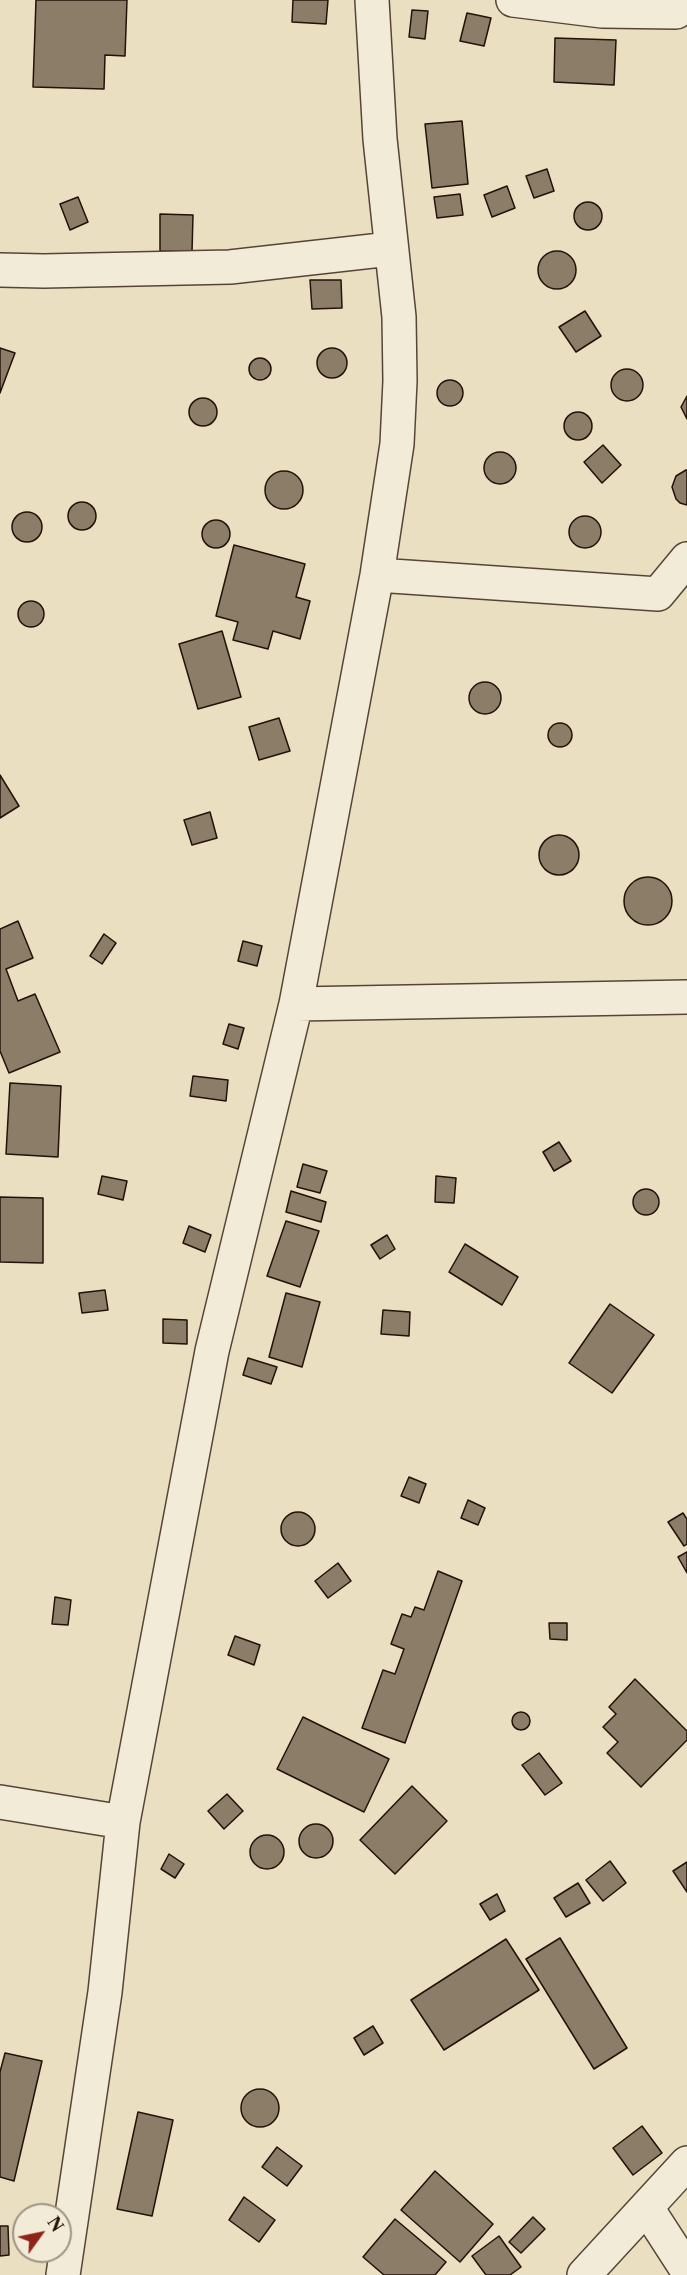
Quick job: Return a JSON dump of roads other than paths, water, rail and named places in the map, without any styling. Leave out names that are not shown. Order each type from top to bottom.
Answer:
[{"type":"street","points":[[63,2275],[105,1992],[123,1822],[212,1351],[296,1004],[377,575],[397,444],[400,381],[399,317],[380,139],[372,0]]},
{"type":"street","points":[[513,0],[602,11],[676,12],[687,5]]},
{"type":"street","points":[[0,270],[230,267],[390,249]]},
{"type":"street","points":[[377,575],[658,594],[687,559]]},
{"type":"street","points":[[296,1004],[687,997]]},
{"type":"street","points":[[0,1802],[123,1822]]},
{"type":"street","points":[[584,2275],[687,2163]]},
{"type":"street","points":[[647,2208],[687,2270]]}]
